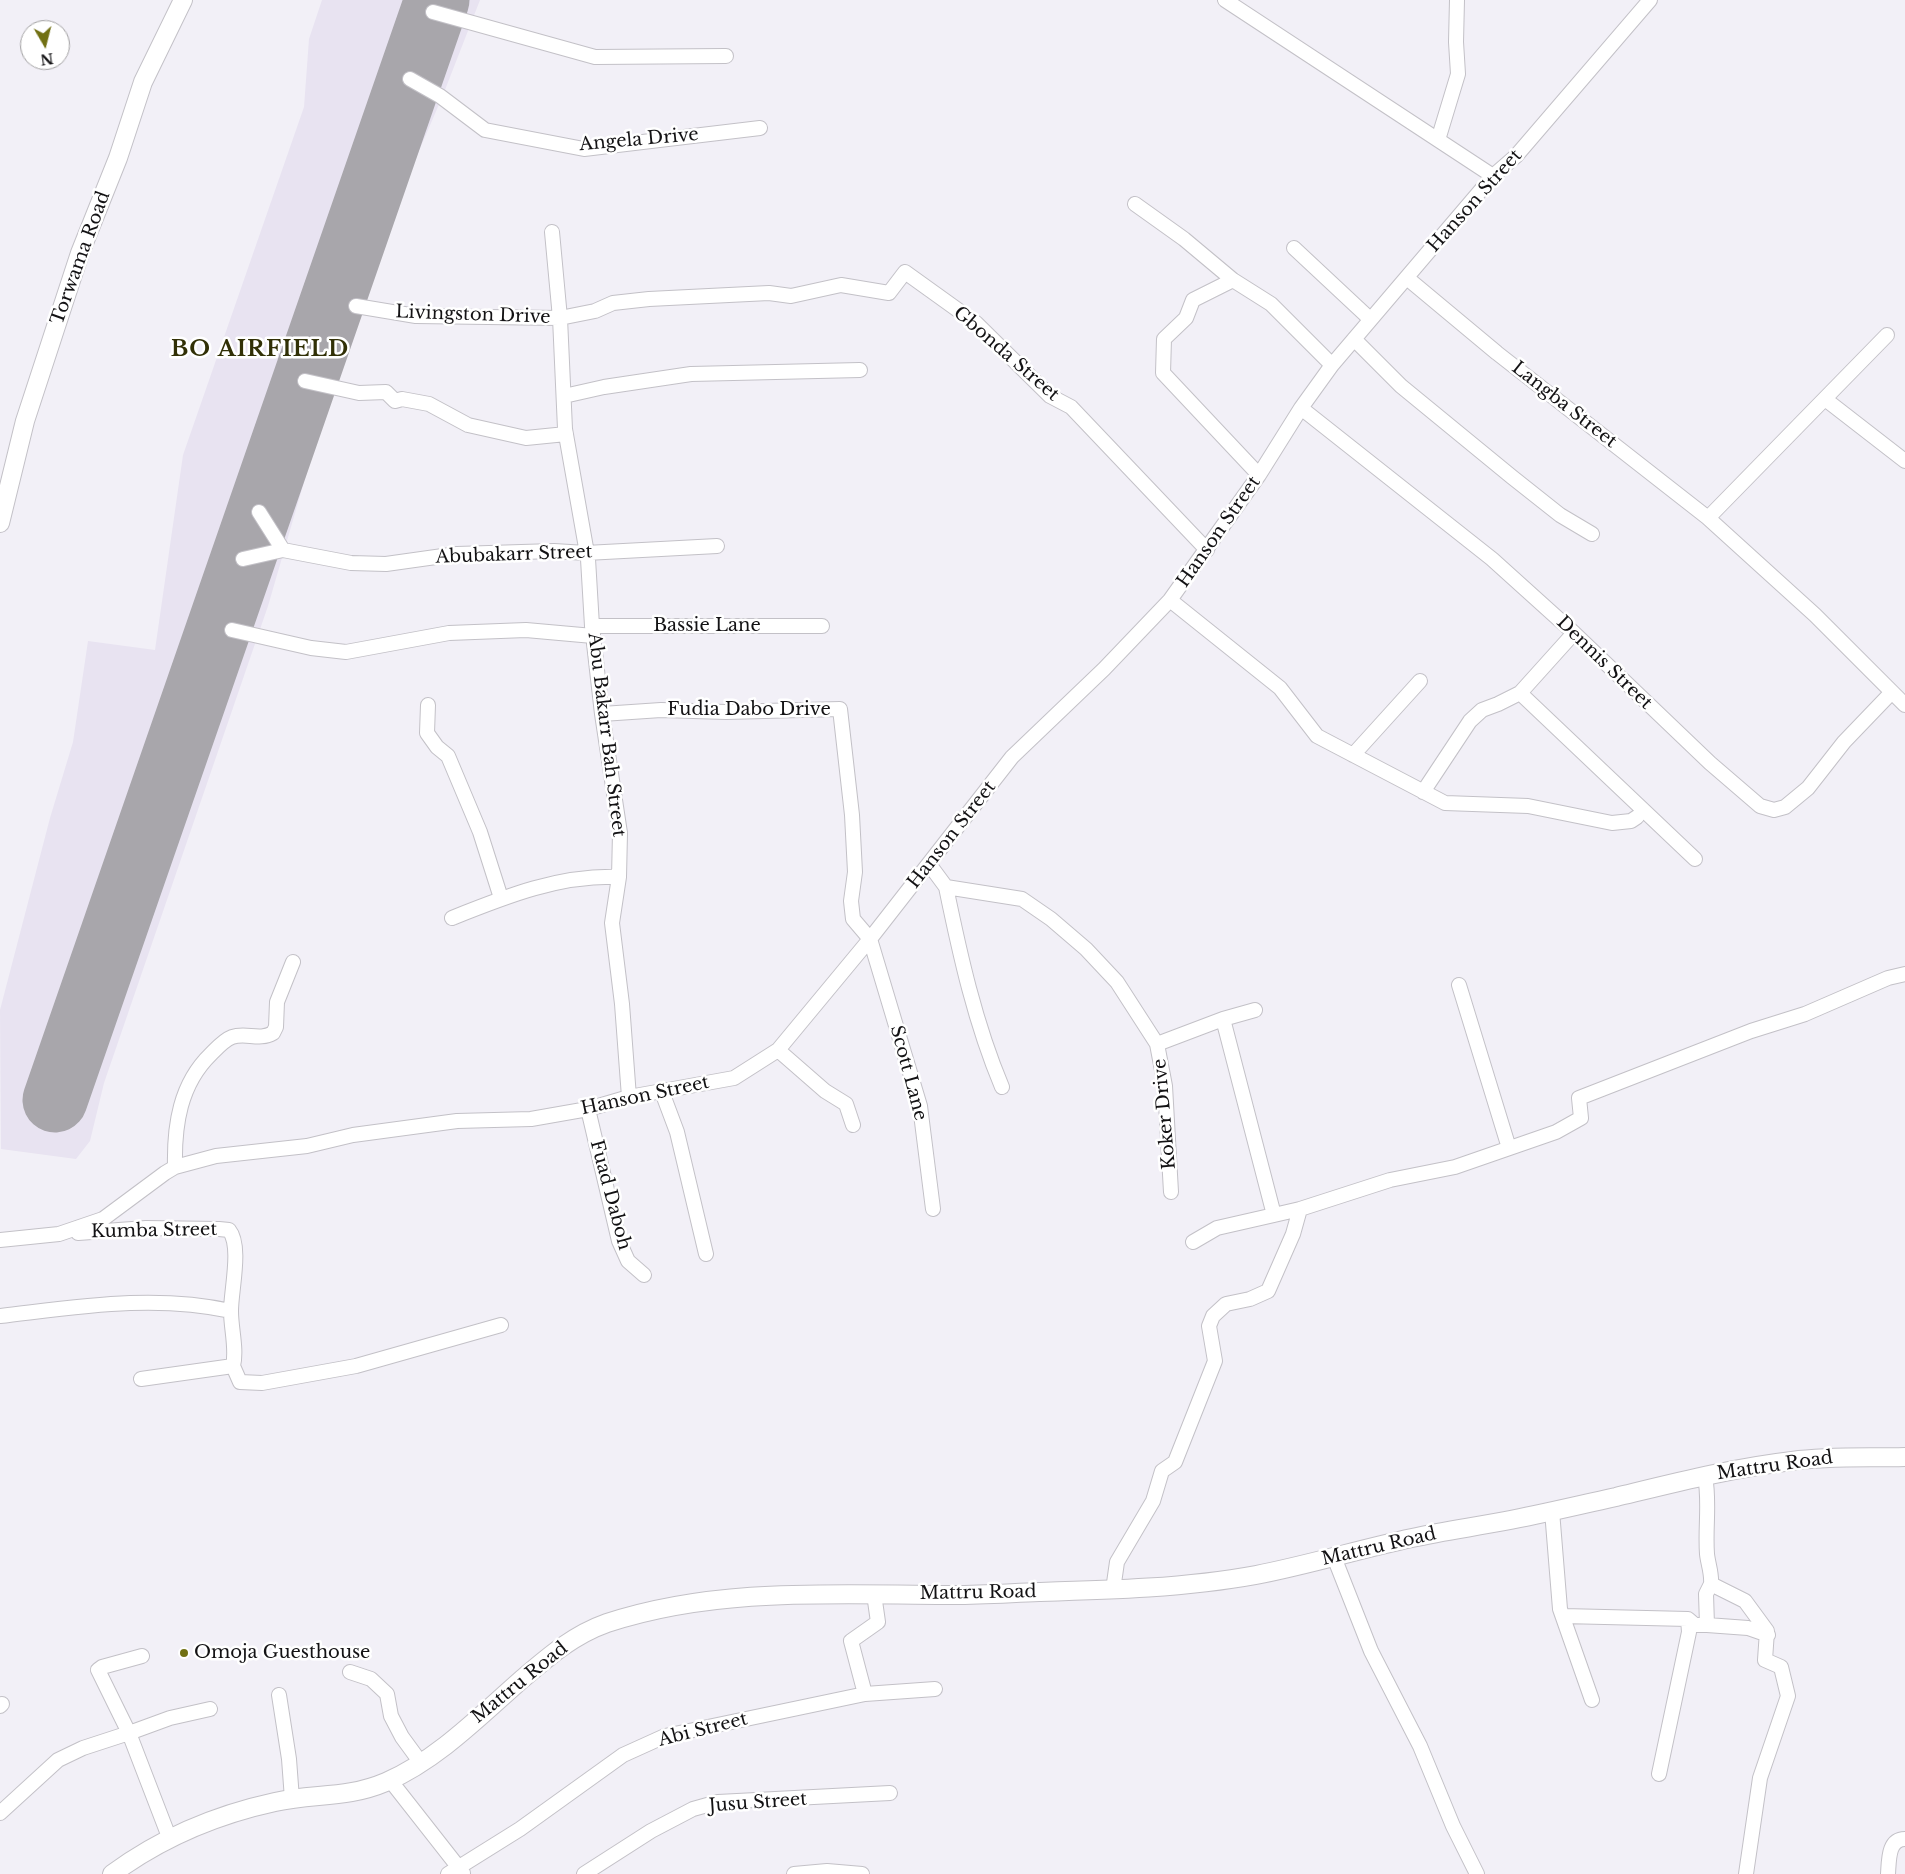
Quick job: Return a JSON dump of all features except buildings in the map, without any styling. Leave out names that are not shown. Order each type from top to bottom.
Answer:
[{"type":"main road","name":"Torwama Road","points":[[0,523],[25,421],[80,253],[118,158],[143,82],[183,0]]},
{"type":"main road","name":"Mattru Road","points":[[112,1874],[168,1837],[228,1815],[278,1801],[346,1795],[390,1780],[421,1763],[488,1709],[550,1654],[575,1638],[601,1626],[650,1611],[706,1602],[824,1593],[959,1596],[1114,1590],[1227,1580],[1440,1532],[1552,1511],[1705,1476],[1798,1460],[1905,1457]]},
{"type":"street","points":[[1225,0],[1492,176]]},
{"type":"street","points":[[1438,140],[1458,74],[1455,18],[1457,0]]},
{"type":"street","name":"Hanson Street","points":[[0,1240],[60,1234],[103,1219],[153,1181],[175,1167],[216,1156],[307,1146],[363,1134],[457,1121],[531,1119],[588,1109],[629,1097],[734,1078],[778,1050],[870,939],[1012,757],[1104,669],[1170,600],[1259,475],[1301,408],[1332,365],[1492,176],[1516,156],[1650,0]]},
{"type":"street","points":[[433,12],[595,56],[726,56]]},
{"type":"street","name":"Angela Drive","points":[[410,79],[440,96],[485,130],[584,149],[760,128]]},
{"type":"street","points":[[1135,204],[1184,239],[1233,280],[1272,304],[1332,365]]},
{"type":"street","name":"Abu Bakarr Bah Street","points":[[552,232],[560,318],[566,434],[588,559],[602,714],[618,809],[621,856],[612,923],[622,1004],[629,1097]]},
{"type":"street","points":[[1294,248],[1370,319]]},
{"type":"street","name":"Gbonda Street","points":[[560,318],[595,311],[613,303],[649,299],[770,293],[791,296],[841,286],[889,293],[905,272],[976,323],[1050,396],[1070,408],[1206,550]]},
{"type":"street","name":"Langba Street","points":[[1407,278],[1497,353],[1708,518],[1815,615],[1901,699]]},
{"type":"street","points":[[1233,280],[1193,300],[1186,318],[1164,339],[1163,373],[1259,475]]},
{"type":"street","name":"Livingston Drive","points":[[356,306],[416,316],[560,318]]},
{"type":"street","points":[[1708,518],[1888,335]]},
{"type":"street","points":[[1354,339],[1401,386],[1504,471],[1560,515],[1592,534]]},
{"type":"street","points":[[564,396],[604,387],[692,374],[860,370]]},
{"type":"street","points":[[305,381],[359,393],[386,392],[395,401],[402,399],[428,404],[473,427],[526,438],[566,434]]},
{"type":"street","points":[[1825,399],[1905,462]]},
{"type":"street","name":"Dennis Street","points":[[1301,408],[1492,559],[1574,633],[1710,762],[1760,806],[1774,810],[1786,807],[1808,788],[1844,742],[1901,699]]},
{"type":"street","points":[[243,560],[283,550],[259,512]]},
{"type":"street","name":"Abubakarr Street","points":[[283,550],[351,563],[386,564],[457,554],[554,551],[586,553],[717,546]]},
{"type":"street","points":[[1170,600],[1280,688],[1318,736],[1445,804],[1528,806],[1612,823],[1631,821],[1637,816]]},
{"type":"street","name":"Bassie Lane","points":[[232,630],[311,648],[346,652],[449,633],[526,630],[593,631],[822,626]]},
{"type":"street","points":[[1423,792],[1470,721],[1482,710],[1520,693],[1574,633]]},
{"type":"street","points":[[1353,755],[1420,681]]},
{"type":"street","points":[[1520,693],[1695,859]]},
{"type":"street","points":[[428,705],[427,733],[437,748],[448,756],[480,832],[501,898]]},
{"type":"street","name":"Fudia Dabo Drive","points":[[602,714],[661,710],[726,712],[840,709],[852,815],[855,872],[851,901],[853,919],[870,939]]},
{"type":"street","points":[[929,864],[946,887],[960,956],[987,1052],[1002,1087]]},
{"type":"street","points":[[452,918],[501,898],[589,876],[619,877]]},
{"type":"street","name":"Koker Drive","points":[[946,887],[1022,899],[1051,919],[1086,949],[1117,982],[1157,1044],[1165,1086],[1171,1192]]},
{"type":"street","name":"Scott Lane","points":[[870,939],[920,1106],[933,1209]]},
{"type":"street","points":[[175,1167],[176,1135],[186,1087],[200,1065],[229,1038],[240,1036],[261,1038],[273,1033],[276,1027],[277,1002],[293,962]]},
{"type":"street","points":[[1193,1242],[1217,1228],[1300,1209],[1390,1180],[1455,1167],[1556,1132],[1577,1122],[1581,1118],[1579,1098],[1751,1031],[1805,1014],[1888,978],[1905,974]]},
{"type":"street","points":[[1459,985],[1509,1148]]},
{"type":"street","points":[[1157,1044],[1223,1019],[1255,1010]]},
{"type":"street","points":[[1223,1019],[1274,1215]]},
{"type":"street","points":[[778,1050],[825,1092],[846,1104],[852,1125]]},
{"type":"street","points":[[662,1092],[676,1132],[706,1254]]},
{"type":"street","name":"Fuad Daboh","points":[[588,1109],[619,1242],[628,1260],[644,1275]]},
{"type":"street","points":[[1114,1590],[1117,1562],[1153,1501],[1162,1471],[1175,1462],[1215,1361],[1209,1326],[1213,1316],[1226,1304],[1250,1299],[1268,1291],[1289,1244],[1300,1209]]},
{"type":"street","name":"Kumba Street","points":[[60,1234],[146,1228],[229,1230],[233,1234],[235,1258],[231,1311],[233,1366]]},
{"type":"street","points":[[0,1316],[124,1302],[197,1303],[231,1311]]},
{"type":"street","points":[[141,1379],[233,1366],[240,1382],[262,1383],[356,1366],[501,1324]]},
{"type":"street","points":[[1705,1476],[1708,1506],[1707,1555],[1712,1577],[1706,1594],[1707,1625]]},
{"type":"street","points":[[1552,1511],[1560,1609],[1592,1700]]},
{"type":"street","points":[[1334,1557],[1371,1651],[1420,1746],[1453,1826],[1477,1874]]},
{"type":"street","points":[[1711,1584],[1745,1600],[1768,1635],[1765,1660],[1781,1667],[1783,1670],[1788,1696],[1760,1778],[1746,1874]]},
{"type":"street","points":[[865,1694],[851,1641],[878,1622],[874,1594]]},
{"type":"street","points":[[1563,1616],[1688,1619],[1695,1625],[1748,1628],[1768,1635]]},
{"type":"street","points":[[1659,1774],[1689,1632],[1688,1619]]},
{"type":"street","points":[[142,1656],[102,1667],[98,1670],[128,1733],[168,1837]]},
{"type":"street","points":[[350,1672],[371,1679],[387,1694],[391,1716],[402,1737],[421,1763]]},
{"type":"street","name":"Abi Street","points":[[457,1872],[623,1755],[665,1736],[865,1694],[935,1689]]},
{"type":"street","points":[[279,1695],[289,1759],[292,1799]]},
{"type":"street","points":[[0,1813],[58,1760],[83,1748],[170,1718],[210,1709]]},
{"type":"street","points":[[390,1780],[457,1872]]},
{"type":"street","name":"Jusu Street","points":[[584,1874],[651,1831],[701,1807],[718,1802],[890,1793]]},
{"type":"street","points":[[1888,1874],[1892,1844],[1897,1840],[1905,1839]]},
{"type":"street","points":[[794,1874],[827,1871],[862,1874]]},
{"type":"shaded area","points":[[322,0],[480,0],[443,95],[361,286],[268,606],[104,1083],[90,1141],[76,1159],[1,1149],[0,1010],[50,818],[73,742],[88,641],[155,650],[183,455],[304,107],[309,39]]},
{"type":"runway","points":[[55,1100],[437,0]]},
{"type":"place","name":"Omoja Guesthouse","points":[[184,1653]]},
{"type":"district","name":"BO AIRFIELD","points":[[260,350]]}]
